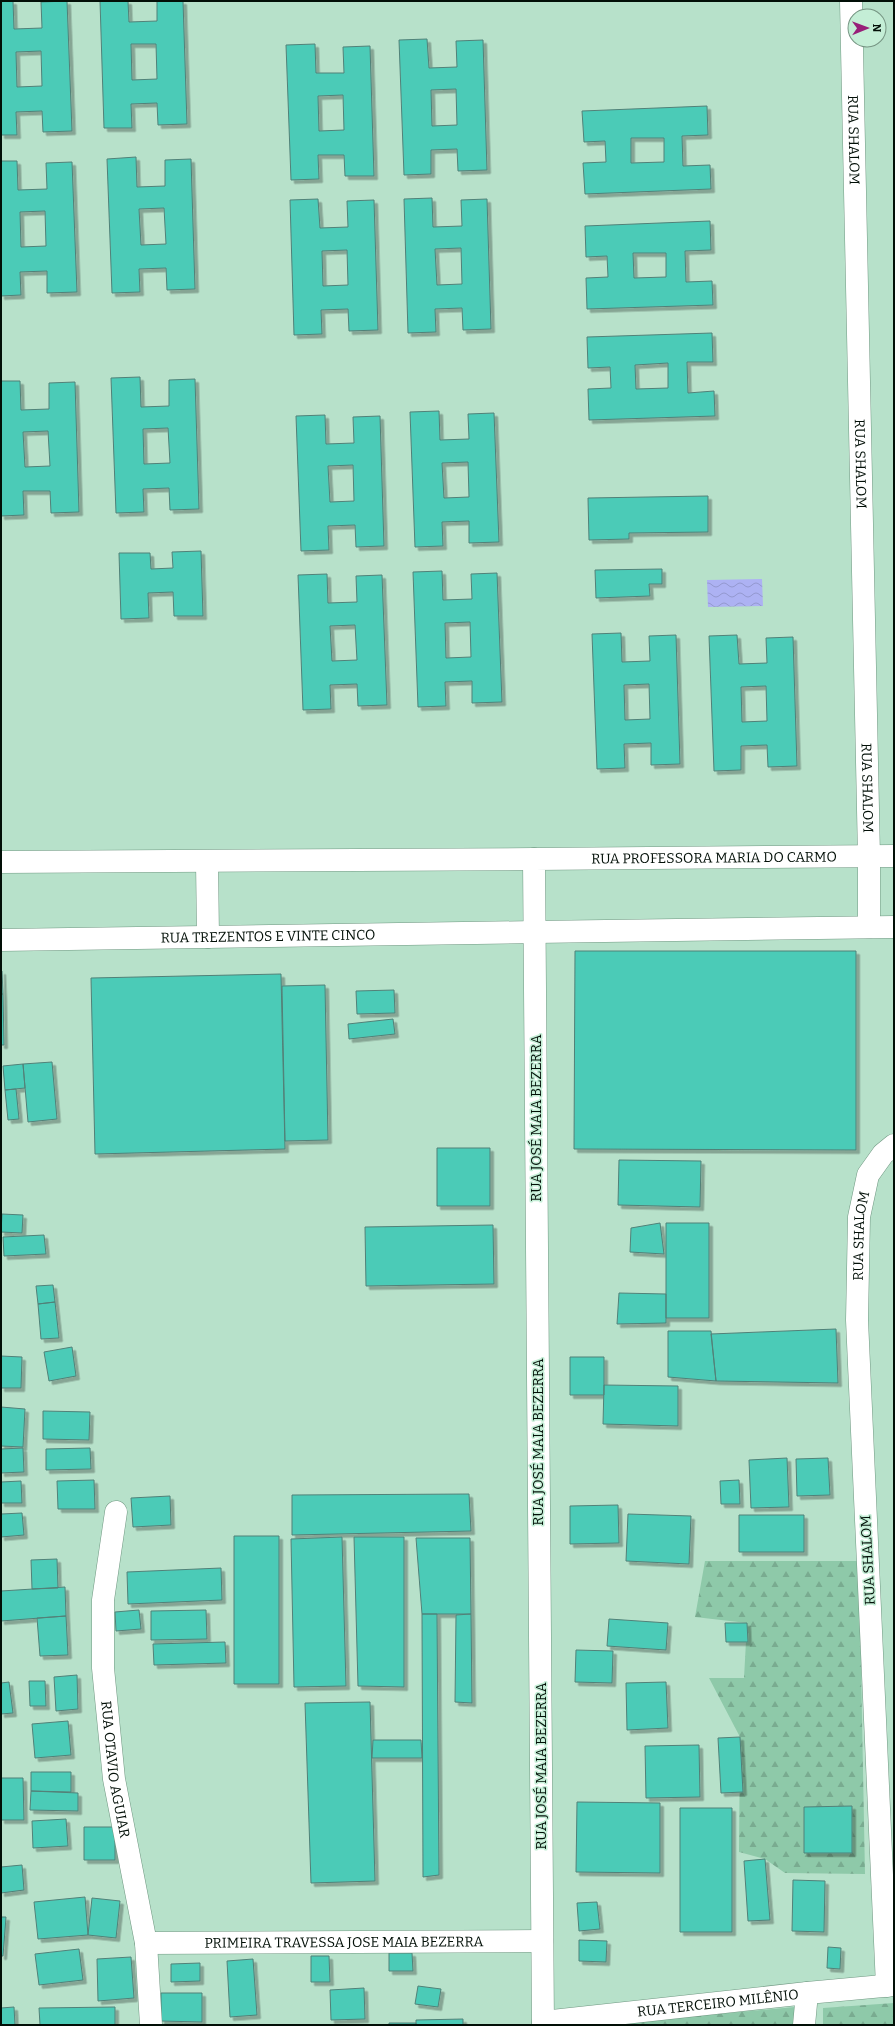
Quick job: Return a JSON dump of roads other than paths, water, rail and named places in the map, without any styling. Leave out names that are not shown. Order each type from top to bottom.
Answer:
[{"type":"street","name":"RUA SHALOM","points":[[851,1],[869,857],[869,927]]},
{"type":"street","name":"RUA PROFESSORA MARIA DO CARMO","points":[[534,859],[894,856]]},
{"type":"street","points":[[1,862],[534,859]]},
{"type":"street","name":"RUA JOSÉ MAIA BEZERRA","points":[[534,859],[543,2024]]},
{"type":"street","points":[[207,862],[208,937]]},
{"type":"street","points":[[534,932],[894,927]]},
{"type":"street","name":"RUA TREZENTOS E VINTE CINCO","points":[[1,940],[534,932]]},
{"type":"street","name":"RUA SHALOM","points":[[890,1986],[857,1320],[859,1217],[868,1175],[883,1154],[894,1145]]},
{"type":"street","name":"RUA OTAVIO AGUIAR","points":[[116,1512],[103,1600],[103,1668],[114,1779],[146,1943],[151,2025]]},
{"type":"street","name":"PRIMEIRA TRAVESSA JOSE MAIA BEZERRA","points":[[146,1943],[542,1941]]},
{"type":"street","name":"RUA TERCEIRO MILÊNIO","points":[[543,2024],[807,1993],[890,1986]]},
{"type":"street","points":[[804,2025],[807,1993]]},
{"type":"water","points":[[762,579],[763,606],[708,607],[707,580]]}]
